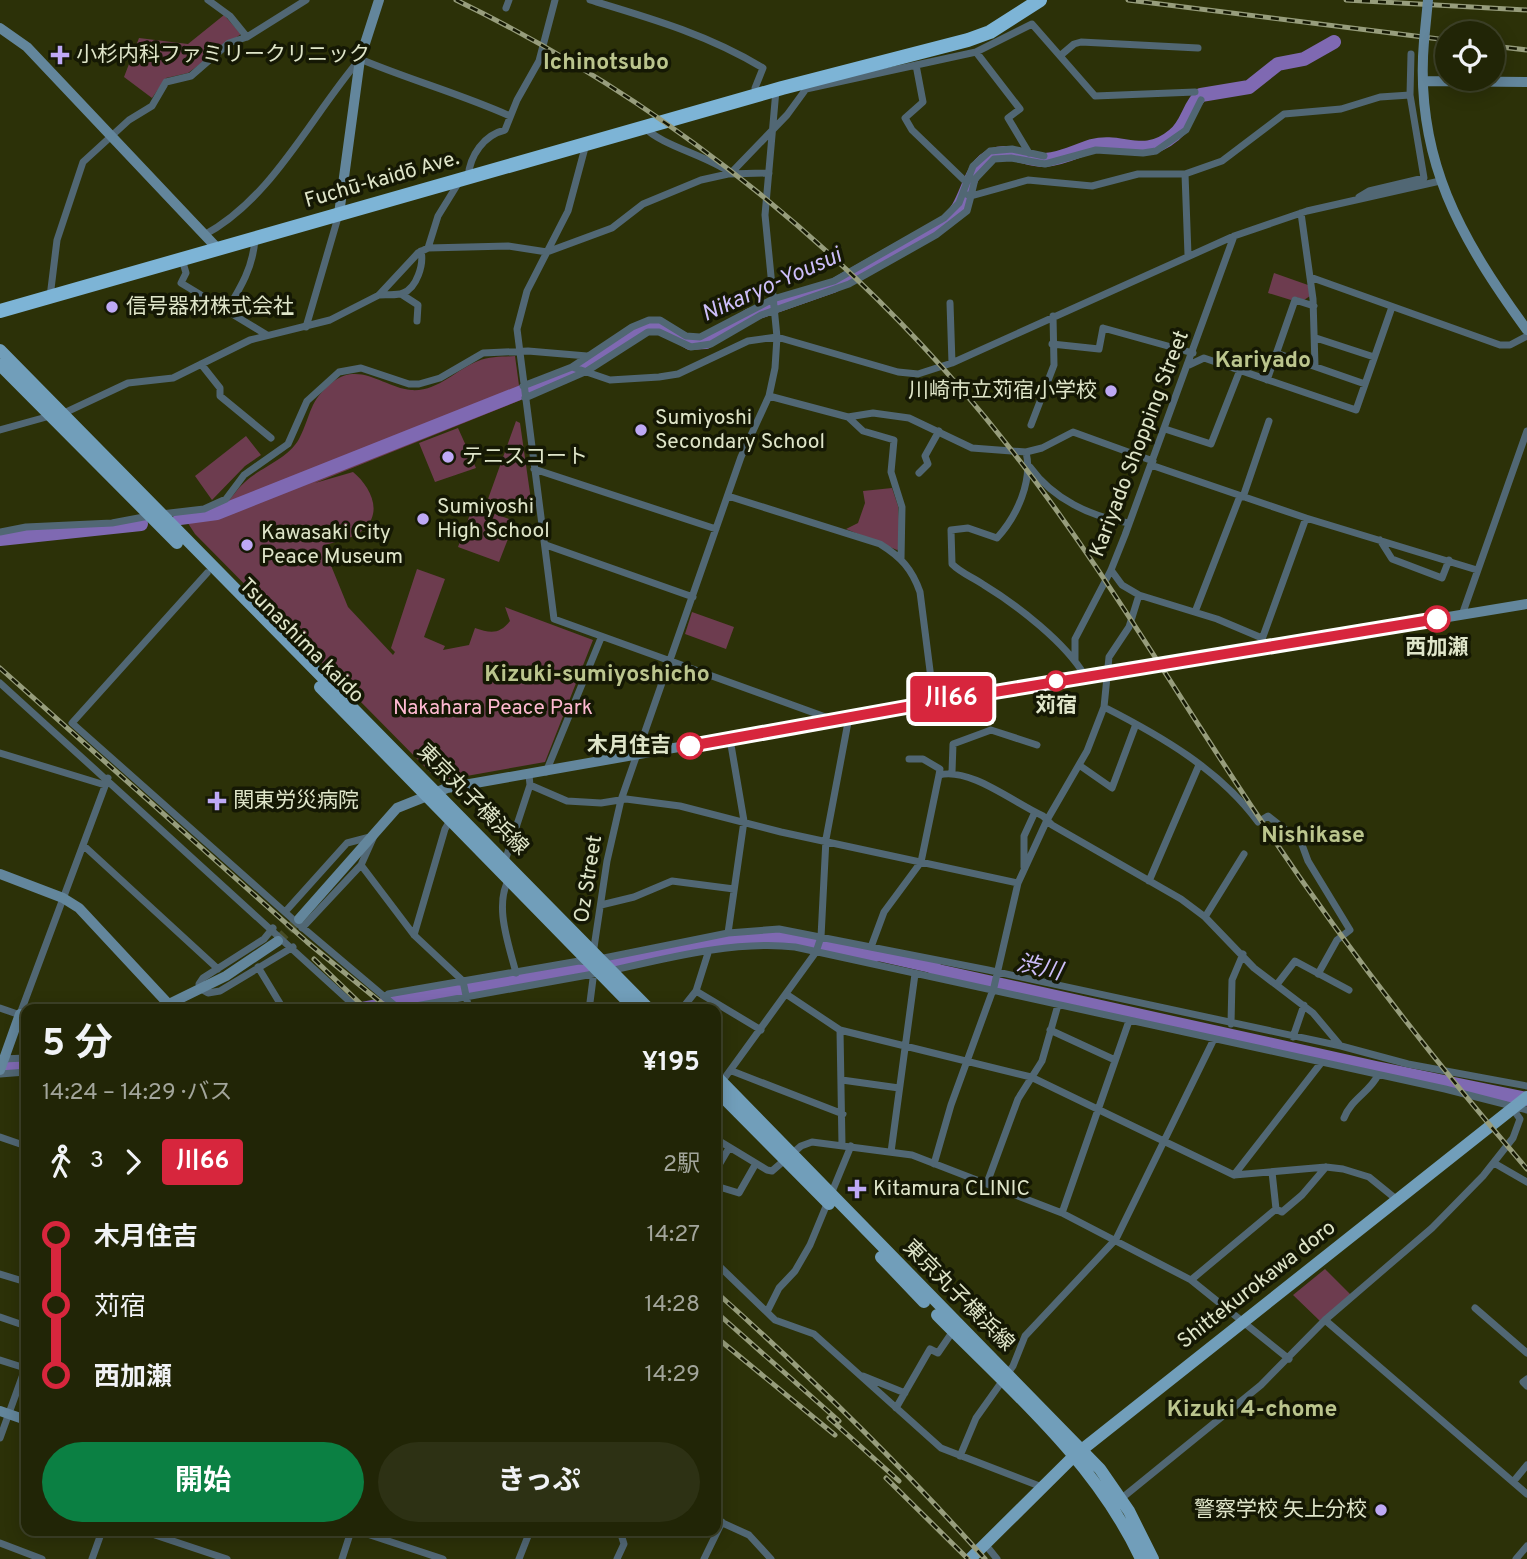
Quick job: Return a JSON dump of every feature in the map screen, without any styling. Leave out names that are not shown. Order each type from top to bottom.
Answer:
[{"type":"highway","points":[[805,86],[968,40],[1013,19],[1040,0]]},
{"type":"highway","name":"Fuchū-kaidō Ave.","points":[[0,311],[757,95],[805,86]]},
{"type":"main road","name":"東京丸子横浜線","points":[[0,350],[56,415]]},
{"type":"main road","name":"東京丸子横浜線","points":[[0,365],[56,415],[432,794],[598,965],[631,1004]]},
{"type":"main road","name":"東京丸子横浜線","points":[[155,515],[207,573]]},
{"type":"main road","name":"Tsunashima kaido","points":[[207,573],[432,794]]},
{"type":"main road","name":"東京丸子横浜線","points":[[454,817],[505,861],[512,876]]},
{"type":"main road","name":"東京丸子横浜線","points":[[598,965],[643,1004]]},
{"type":"main road","name":"東京丸子横浜線","points":[[721,1088],[953,1331],[1005,1378]]},
{"type":"main road","name":"Shittekurokawa doro","points":[[970,1559],[1078,1452],[1396,1199],[1522,1105]]},
{"type":"main road","name":"東京丸子横浜線","points":[[829,1199],[1122,1498],[1140,1528],[1153,1559]]},
{"type":"main road","name":"東京丸子横浜線","points":[[1078,1452],[1116,1512],[1141,1559]]},
{"type":"main road","name":"Shittekurokawa doro","points":[[989,1556],[1018,1512]]},
{"type":"street","points":[[208,0],[230,16],[247,37]]},
{"type":"street","points":[[50,298],[54,251],[83,162],[109,137],[152,106],[166,82],[191,76],[229,43],[247,37],[306,0]]},
{"type":"street","points":[[306,327],[339,214],[360,60],[379,0]]},
{"type":"street","points":[[401,294],[415,282],[424,249],[438,216],[464,179],[477,150],[486,138],[505,130],[539,61],[555,0]]},
{"type":"street","points":[[590,0],[674,26],[725,46],[763,68],[755,88],[757,95]]},
{"type":"street","points":[[1428,0],[1423,81],[1427,125],[1440,181],[1482,269],[1527,330]]},
{"type":"street","points":[[731,173],[774,128],[805,86],[976,52],[1032,24],[1095,96],[1195,92]]},
{"type":"street","points":[[0,28],[27,47],[109,137],[218,249]]},
{"type":"street","points":[[1061,55],[1073,44],[1081,42],[1198,48]]},
{"type":"street","points":[[976,52],[1020,109],[1008,118],[1030,153]]},
{"type":"street","points":[[1356,199],[1369,191],[1424,178],[1410,95],[1411,54]]},
{"type":"street","points":[[360,60],[409,80],[471,98],[510,116]]},
{"type":"street","points":[[204,235],[228,220],[250,199],[360,60]]},
{"type":"street","points":[[916,65],[923,102],[905,118],[912,130],[965,181]]},
{"type":"street","points":[[1423,81],[1527,82]]},
{"type":"street","name":"Oz Street","points":[[590,1004],[598,965],[601,905],[621,800],[741,457],[769,396],[777,337],[765,215],[776,90]]},
{"type":"street","points":[[961,194],[971,195],[1028,180],[1092,186],[1138,174],[1185,174],[1222,161],[1284,114],[1341,109],[1380,97],[1410,95]]},
{"type":"street","points":[[524,392],[587,371],[648,332],[659,332],[684,346],[705,346],[761,315],[774,313],[786,305],[849,284],[936,235],[967,211],[975,179],[994,159],[1011,158],[1045,164],[1096,150],[1143,153],[1156,151],[1186,130],[1201,100]]},
{"type":"street","points":[[644,127],[651,135],[703,156],[731,173]]},
{"type":"street","points":[[586,144],[568,211],[520,311],[519,351],[554,619],[834,720]]},
{"type":"street","points":[[524,392],[572,367],[632,327],[649,320],[660,320],[686,335],[700,337],[773,299],[834,281],[935,224],[955,208],[973,166],[990,151],[1012,149],[1044,156]]},
{"type":"street","points":[[0,430],[56,415],[128,383],[166,380],[267,335],[322,323],[379,295],[424,249],[508,246],[547,252],[612,228],[653,199],[701,180],[731,173],[769,173]]},
{"type":"street","points":[[1185,174],[1188,255]]},
{"type":"street","points":[[572,367],[610,380],[659,377],[678,373],[748,341],[777,337],[898,372],[918,374],[952,363],[1234,236],[1301,213],[1440,181]]},
{"type":"street","points":[[1301,213],[1314,306],[1315,366]]},
{"type":"street","name":"Kariyado Shopping Street","points":[[1076,660],[1075,639],[1111,570],[1189,365],[1234,236]]},
{"type":"street","points":[[227,310],[251,265],[255,239]]},
{"type":"street","points":[[182,259],[186,273],[181,283],[267,335]]},
{"type":"street","points":[[1310,277],[1506,346],[1527,336]]},
{"type":"street","points":[[379,295],[401,294],[418,305],[417,321]]},
{"type":"street","points":[[1266,380],[1295,300],[1314,306]]},
{"type":"street","points":[[950,303],[952,363]]},
{"type":"street","points":[[1189,365],[1204,358],[1355,410],[1392,307]]},
{"type":"street","points":[[1031,425],[1054,365],[1053,316]]},
{"type":"street","points":[[1052,344],[1099,349],[1103,328],[1193,353]]},
{"type":"street","points":[[1316,338],[1374,357]]},
{"type":"street","points":[[0,532],[26,527],[112,523],[204,509],[226,499],[244,475],[288,444],[307,401],[339,372],[361,368],[409,384],[419,384],[440,378],[483,353],[519,351],[587,356]]},
{"type":"street","points":[[1276,353],[1365,384]]},
{"type":"street","points":[[201,364],[220,388],[220,396],[271,438]]},
{"type":"street","points":[[1165,429],[1210,444],[1240,370]]},
{"type":"street","points":[[769,396],[848,417],[889,413],[909,418],[972,448],[1026,452],[1042,448],[1073,432],[1241,497],[1477,570]]},
{"type":"street","points":[[848,417],[863,431],[894,440],[891,472],[902,507],[901,559]]},
{"type":"street","points":[[1195,612],[1269,421]]},
{"type":"street","points":[[919,473],[928,464],[925,456],[939,431]]},
{"type":"street","points":[[1462,615],[1524,448],[1527,431]]},
{"type":"street","points":[[1026,452],[1030,467],[1042,484],[1080,509],[1129,523]]},
{"type":"street","points":[[1030,467],[1013,516],[997,538],[968,528],[951,530],[952,564],[1016,609],[1076,660],[1085,676]]},
{"type":"street","points":[[534,469],[716,529]]},
{"type":"street","points":[[728,496],[880,544],[901,559],[914,576],[920,592],[934,702]]},
{"type":"street","points":[[1261,643],[1306,518]]},
{"type":"street","points":[[1381,540],[1392,559],[1443,578],[1449,560]]},
{"type":"street","points":[[545,545],[693,597]]},
{"type":"street","points":[[1111,570],[1122,585],[1139,595],[1195,612],[1261,643]]},
{"type":"street","points":[[207,573],[72,723],[393,1004]]},
{"type":"street","points":[[934,1164],[993,989],[1018,883],[1047,820],[1079,765],[1104,707],[1109,657],[1129,627],[1139,595]]},
{"type":"street","points":[[301,923],[372,834],[397,808],[432,794],[529,780],[547,772],[849,716],[1107,673],[1261,643],[1527,604]]},
{"type":"street","points":[[547,772],[601,638]]},
{"type":"street","points":[[0,683],[106,782],[273,928],[352,1002],[349,1004]]},
{"type":"street","points":[[1104,707],[1136,723],[1217,776],[1241,799],[1258,822],[1268,816],[1301,842],[1308,861],[1350,930],[1337,940],[1318,974]]},
{"type":"street","points":[[721,1081],[732,1071],[761,1030],[816,951],[821,937],[826,839],[849,716]]},
{"type":"street","points":[[1079,765],[1112,788],[1136,723]]},
{"type":"street","points":[[952,772],[953,744],[991,730],[1037,745]]},
{"type":"street","points":[[728,933],[744,821],[730,739]]},
{"type":"street","points":[[0,753],[106,782]]},
{"type":"street","points":[[871,947],[884,912],[921,862],[939,775],[940,769],[931,762],[909,759]]},
{"type":"street","points":[[1149,881],[1199,765]]},
{"type":"street","points":[[939,775],[952,772],[968,776],[1035,812],[1205,917],[1244,954],[1254,968],[1304,1005],[1341,1046]]},
{"type":"street","points":[[529,780],[567,801],[601,803],[621,800],[680,806],[782,832],[826,839],[1018,883]]},
{"type":"street","points":[[505,861],[529,780]]},
{"type":"street","points":[[27,1004],[106,782]]},
{"type":"street","points":[[1025,868],[1024,836],[1035,812]]},
{"type":"street","points":[[414,935],[445,828],[454,817]]},
{"type":"street","points":[[285,912],[347,843],[372,834]]},
{"type":"street","points":[[301,923],[361,865],[372,834]]},
{"type":"street","points":[[83,845],[218,970]]},
{"type":"street","points":[[1205,917],[1244,853]]},
{"type":"street","points":[[361,865],[414,935],[463,981],[468,1004]]},
{"type":"street","points":[[0,874],[63,898],[92,920],[165,1004]]},
{"type":"street","points":[[512,876],[505,889],[505,924],[516,973]]},
{"type":"street","points":[[601,905],[634,897],[672,881],[734,889]]},
{"type":"street","points":[[273,928],[264,939],[203,978],[199,984],[201,989],[208,993],[220,991],[293,947]]},
{"type":"street","points":[[423,1004],[728,933],[779,929],[1341,1046],[1408,1064],[1527,1086]]},
{"type":"street","points":[[175,1004],[257,957],[278,941]]},
{"type":"street","points":[[385,997],[388,994],[579,961],[598,965],[766,945],[816,951],[1522,1105],[1519,1128],[1494,1163],[1432,1228],[1325,1320],[1289,1359],[1122,1498]]},
{"type":"street","points":[[686,1004],[696,991],[708,953]]},
{"type":"street","points":[[1231,1024],[1232,981],[1244,954]]},
{"type":"street","points":[[1278,984],[1295,961],[1349,990]]},
{"type":"street","points":[[258,967],[280,1004]]},
{"type":"street","points":[[891,1152],[915,974]]},
{"type":"street","points":[[696,991],[718,1004]]},
{"type":"street","points":[[786,994],[840,1030],[1031,1077],[1234,1175],[1326,1167],[1369,1177],[1396,1199]]},
{"type":"street","points":[[987,1183],[1018,1099],[1042,1061],[1058,1005]]},
{"type":"street","points":[[1293,1037],[1304,1005]]},
{"type":"street","points":[[721,1006],[761,1030]]},
{"type":"street","points":[[0,1008],[21,1015]]},
{"type":"street","points":[[1,1065],[21,1020]]},
{"type":"street","points":[[1062,1213],[1129,1021]]},
{"type":"street","points":[[840,1030],[842,1145]]},
{"type":"street","points":[[1050,1030],[1115,1060]]},
{"type":"street","points":[[960,1456],[976,1418],[1005,1378],[1026,1336],[1096,1264],[1116,1239],[1214,1039]]},
{"type":"street","points":[[1,1065],[21,1059]]},
{"type":"street","points":[[1234,1175],[1321,1063]]},
{"type":"street","points":[[1,1065],[21,1071]]},
{"type":"street","points":[[732,1071],[843,1114]]},
{"type":"street","points":[[1344,1118],[1355,1099],[1374,1084],[1378,1074]]},
{"type":"street","points":[[842,1080],[899,1087]]},
{"type":"street","points":[[0,1137],[21,1144]]},
{"type":"street","points":[[721,1142],[755,1165],[772,1171],[801,1146],[812,1142],[891,1152],[987,1183],[1062,1213],[1191,1280],[1244,1320],[1289,1359]]},
{"type":"street","points":[[766,1312],[779,1288],[800,1264],[851,1146]]},
{"type":"street","points":[[721,1162],[729,1148]]},
{"type":"street","points":[[1494,1163],[1527,1182]]},
{"type":"street","points":[[721,1188],[739,1193],[755,1165]]},
{"type":"street","points":[[1276,1209],[1282,1212],[1303,1195],[1326,1167]]},
{"type":"street","points":[[1272,1172],[1276,1209]]},
{"type":"street","points":[[1191,1280],[1276,1209]]},
{"type":"street","points":[[721,1268],[775,1320],[814,1334],[941,1448],[1042,1487]]},
{"type":"street","points":[[0,1274],[21,1280]]},
{"type":"street","points":[[1475,1308],[1527,1353]]},
{"type":"street","points":[[0,1317],[21,1324]]},
{"type":"street","points":[[1325,1320],[1527,1494]]},
{"type":"street","points":[[896,1408],[930,1349],[938,1353],[953,1331]]},
{"type":"street","points":[[0,1360],[21,1369]]},
{"type":"street","points":[[857,1373],[905,1393]]},
{"type":"street","points":[[0,1438],[4,1413],[21,1379]]},
{"type":"street","points":[[1527,1379],[1523,1382],[1527,1386]]},
{"type":"street","points":[[4,1413],[21,1418]]},
{"type":"street","points":[[1513,1482],[1527,1465]]},
{"type":"street","points":[[721,1522],[749,1535],[771,1559]]},
{"type":"street","points":[[92,1559],[100,1536]]},
{"type":"street","points":[[158,1536],[227,1559]]},
{"type":"street","points":[[342,1559],[349,1536]]},
{"type":"street","points":[[374,1536],[443,1559]]},
{"type":"street","points":[[519,1559],[528,1536]]},
{"type":"street","points":[[617,1559],[624,1544],[622,1536]]},
{"type":"street","points":[[704,1559],[713,1536]]},
{"type":"street","points":[[0,1543],[42,1559]]},
{"type":"street","points":[[1516,1559],[1527,1546]]},
{"type":"street","points":[[414,1559],[417,1550]]},
{"type":"green space","points":[[224,15],[241,34],[188,73],[166,78],[152,98],[124,77],[139,38],[188,44]]},
{"type":"green space","points":[[1274,273],[1308,285],[1310,296],[1304,300],[1296,297],[1291,300],[1268,293]]},
{"type":"green space","name":"Nakahara Peace Park","points":[[515,356],[521,400],[315,483],[353,472],[369,491],[374,506],[370,522],[355,535],[323,546],[348,607],[393,655],[395,652],[391,648],[417,569],[445,579],[424,637],[445,646],[443,650],[469,645],[475,628],[490,632],[502,629],[510,621],[505,607],[593,640],[545,762],[444,780],[435,777],[195,534],[182,514],[219,508],[251,477],[288,452],[299,439],[319,395],[344,376],[363,375],[401,388],[421,390],[438,384],[478,361]]},
{"type":"green space","points":[[516,421],[520,423],[533,514],[488,499]]},
{"type":"green space","name":"テニスコート","points":[[458,428],[476,468],[435,482],[419,443]]},
{"type":"green space","points":[[246,436],[261,455],[245,466],[212,500],[195,476]]},
{"type":"green space","points":[[892,488],[898,506],[901,548],[897,550],[846,529],[858,523],[865,503],[863,491]]},
{"type":"green space","points":[[473,506],[509,519],[513,526],[499,562],[458,547]]},
{"type":"green space","points":[[692,612],[734,627],[726,649],[685,634]]},
{"type":"green space","points":[[1325,1269],[1351,1295],[1320,1321],[1293,1295]]},
{"type":"waterway","name":"Nikaryo-Yousui","points":[[180,518],[217,513],[572,372],[647,327],[663,327],[690,343],[706,342],[750,315],[833,286],[944,223],[959,207],[977,168],[993,155],[1006,153],[1045,160],[1103,144],[1152,147],[1163,143],[1179,131],[1201,95],[1249,87],[1278,64],[1304,59],[1334,42]]},
{"type":"waterway","name":"Nikaryo-Yousui","points":[[0,539],[141,524]]},
{"type":"waterway","name":"渋川","points":[[389,1004],[742,937],[775,937],[872,956],[878,954],[931,966],[938,971],[1527,1099]]},
{"type":"waterway","points":[[0,1066],[21,1066]]},
{"type":"tunnel","points":[[278,941],[299,919]]},
{"type":"railway","points":[[456,0],[611,86],[684,136],[755,190],[823,248],[887,309],[948,374],[1005,442],[1072,533],[1258,816],[1354,952],[1456,1084],[1527,1169]]},
{"type":"railway","points":[[1128,0],[1435,38]]},
{"type":"railway","points":[[1346,0],[1527,10]]},
{"type":"railway","points":[[1505,47],[1527,50]]},
{"type":"railway","points":[[0,668],[307,942],[383,1004]]},
{"type":"railway","points":[[314,959],[361,1004]]},
{"type":"railway","points":[[721,1297],[854,1422],[921,1489],[985,1559]]},
{"type":"railway","points":[[721,1316],[839,1421]]},
{"type":"railway","points":[[721,1341],[835,1435]]},
{"type":"railway","points":[[829,1418],[899,1481]]},
{"type":"railway","points":[[886,1478],[968,1559]]},
{"type":"bus line","name":"川66","points":[[690,746],[1024,686],[1437,619]]},
{"type":"place","name":"小杉内科ファミリークリニック","points":[[60,55]]},
{"type":"place","name":"信号器材株式会社","points":[[112,307]]},
{"type":"place","name":"川崎市立苅宿小学校","points":[[1111,391]]},
{"type":"place","name":"Sumiyoshi Secondary School","points":[[641,430]]},
{"type":"place","name":"テニスコート","points":[[448,457]]},
{"type":"place","name":"Sumiyoshi High School","points":[[423,519]]},
{"type":"place","name":"Kawasaki City Peace Museum","points":[[247,545]]},
{"type":"place","name":"西加瀬","points":[[1437,619]]},
{"type":"place","name":"苅宿","points":[[1056,681]]},
{"type":"place","name":"木月住吉","points":[[690,746]]},
{"type":"place","name":"関東労災病院","points":[[217,801]]},
{"type":"place","name":"Kitamura CLINIC","points":[[857,1189]]},
{"type":"place","name":"警察学校 矢上分校","points":[[1381,1510]]},
{"type":"district","name":"Ichinotsubo","points":[[606,63]]},
{"type":"district","name":"Kariyado","points":[[1263,361]]},
{"type":"district","name":"Kizuki-sumiyoshicho","points":[[597,675]]},
{"type":"district","name":"Nishikase","points":[[1313,836]]},
{"type":"district","name":"Kizuki 4-chome","points":[[1252,1410]]}]
